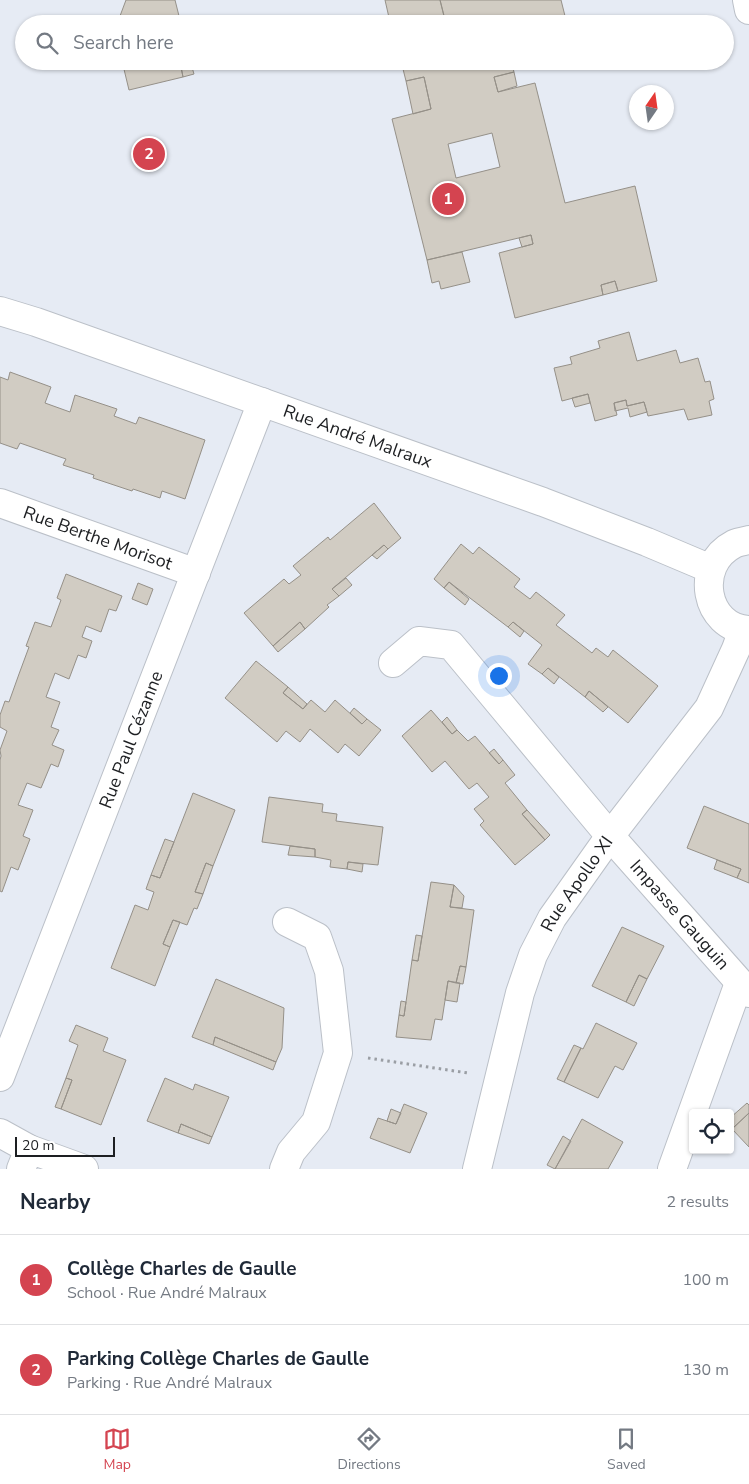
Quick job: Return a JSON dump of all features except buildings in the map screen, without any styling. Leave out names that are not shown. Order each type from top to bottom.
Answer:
[{"type":"street","points":[[747,0],[749,10]]},
{"type":"street","name":"Rue André Malraux","points":[[0,311],[45,325],[543,502],[711,569]]},
{"type":"street","name":"Rue Paul Cézanne","points":[[0,1077],[262,402]]},
{"type":"street","name":"Rue Berthe Morisot","points":[[0,503],[196,573]]},
{"type":"street","points":[[746,630],[729,623],[717,613],[710,599],[708,584],[711,569],[720,554],[735,544],[749,540]]},
{"type":"street","name":"Rue Apollo XI","points":[[478,1169],[520,993],[533,956],[552,918],[610,836],[708,708],[746,630]]},
{"type":"street","name":"Impasse Gauguin","points":[[393,663],[419,641],[451,645],[610,836],[744,988]]},
{"type":"street","points":[[284,1169],[291,1152],[316,1122],[338,1053],[329,971],[317,937],[287,922]]},
{"type":"street","points":[[672,1169],[744,988]]},
{"type":"street","points":[[0,1133],[25,1159],[84,1169]]},
{"type":"path","points":[[338,1053],[499,1078]]},
{"type":"place","name":"Parking Collège Charles de Gaulle","points":[[149,154]]},
{"type":"place","name":"Collège Charles de Gaulle","points":[[448,199]]}]
